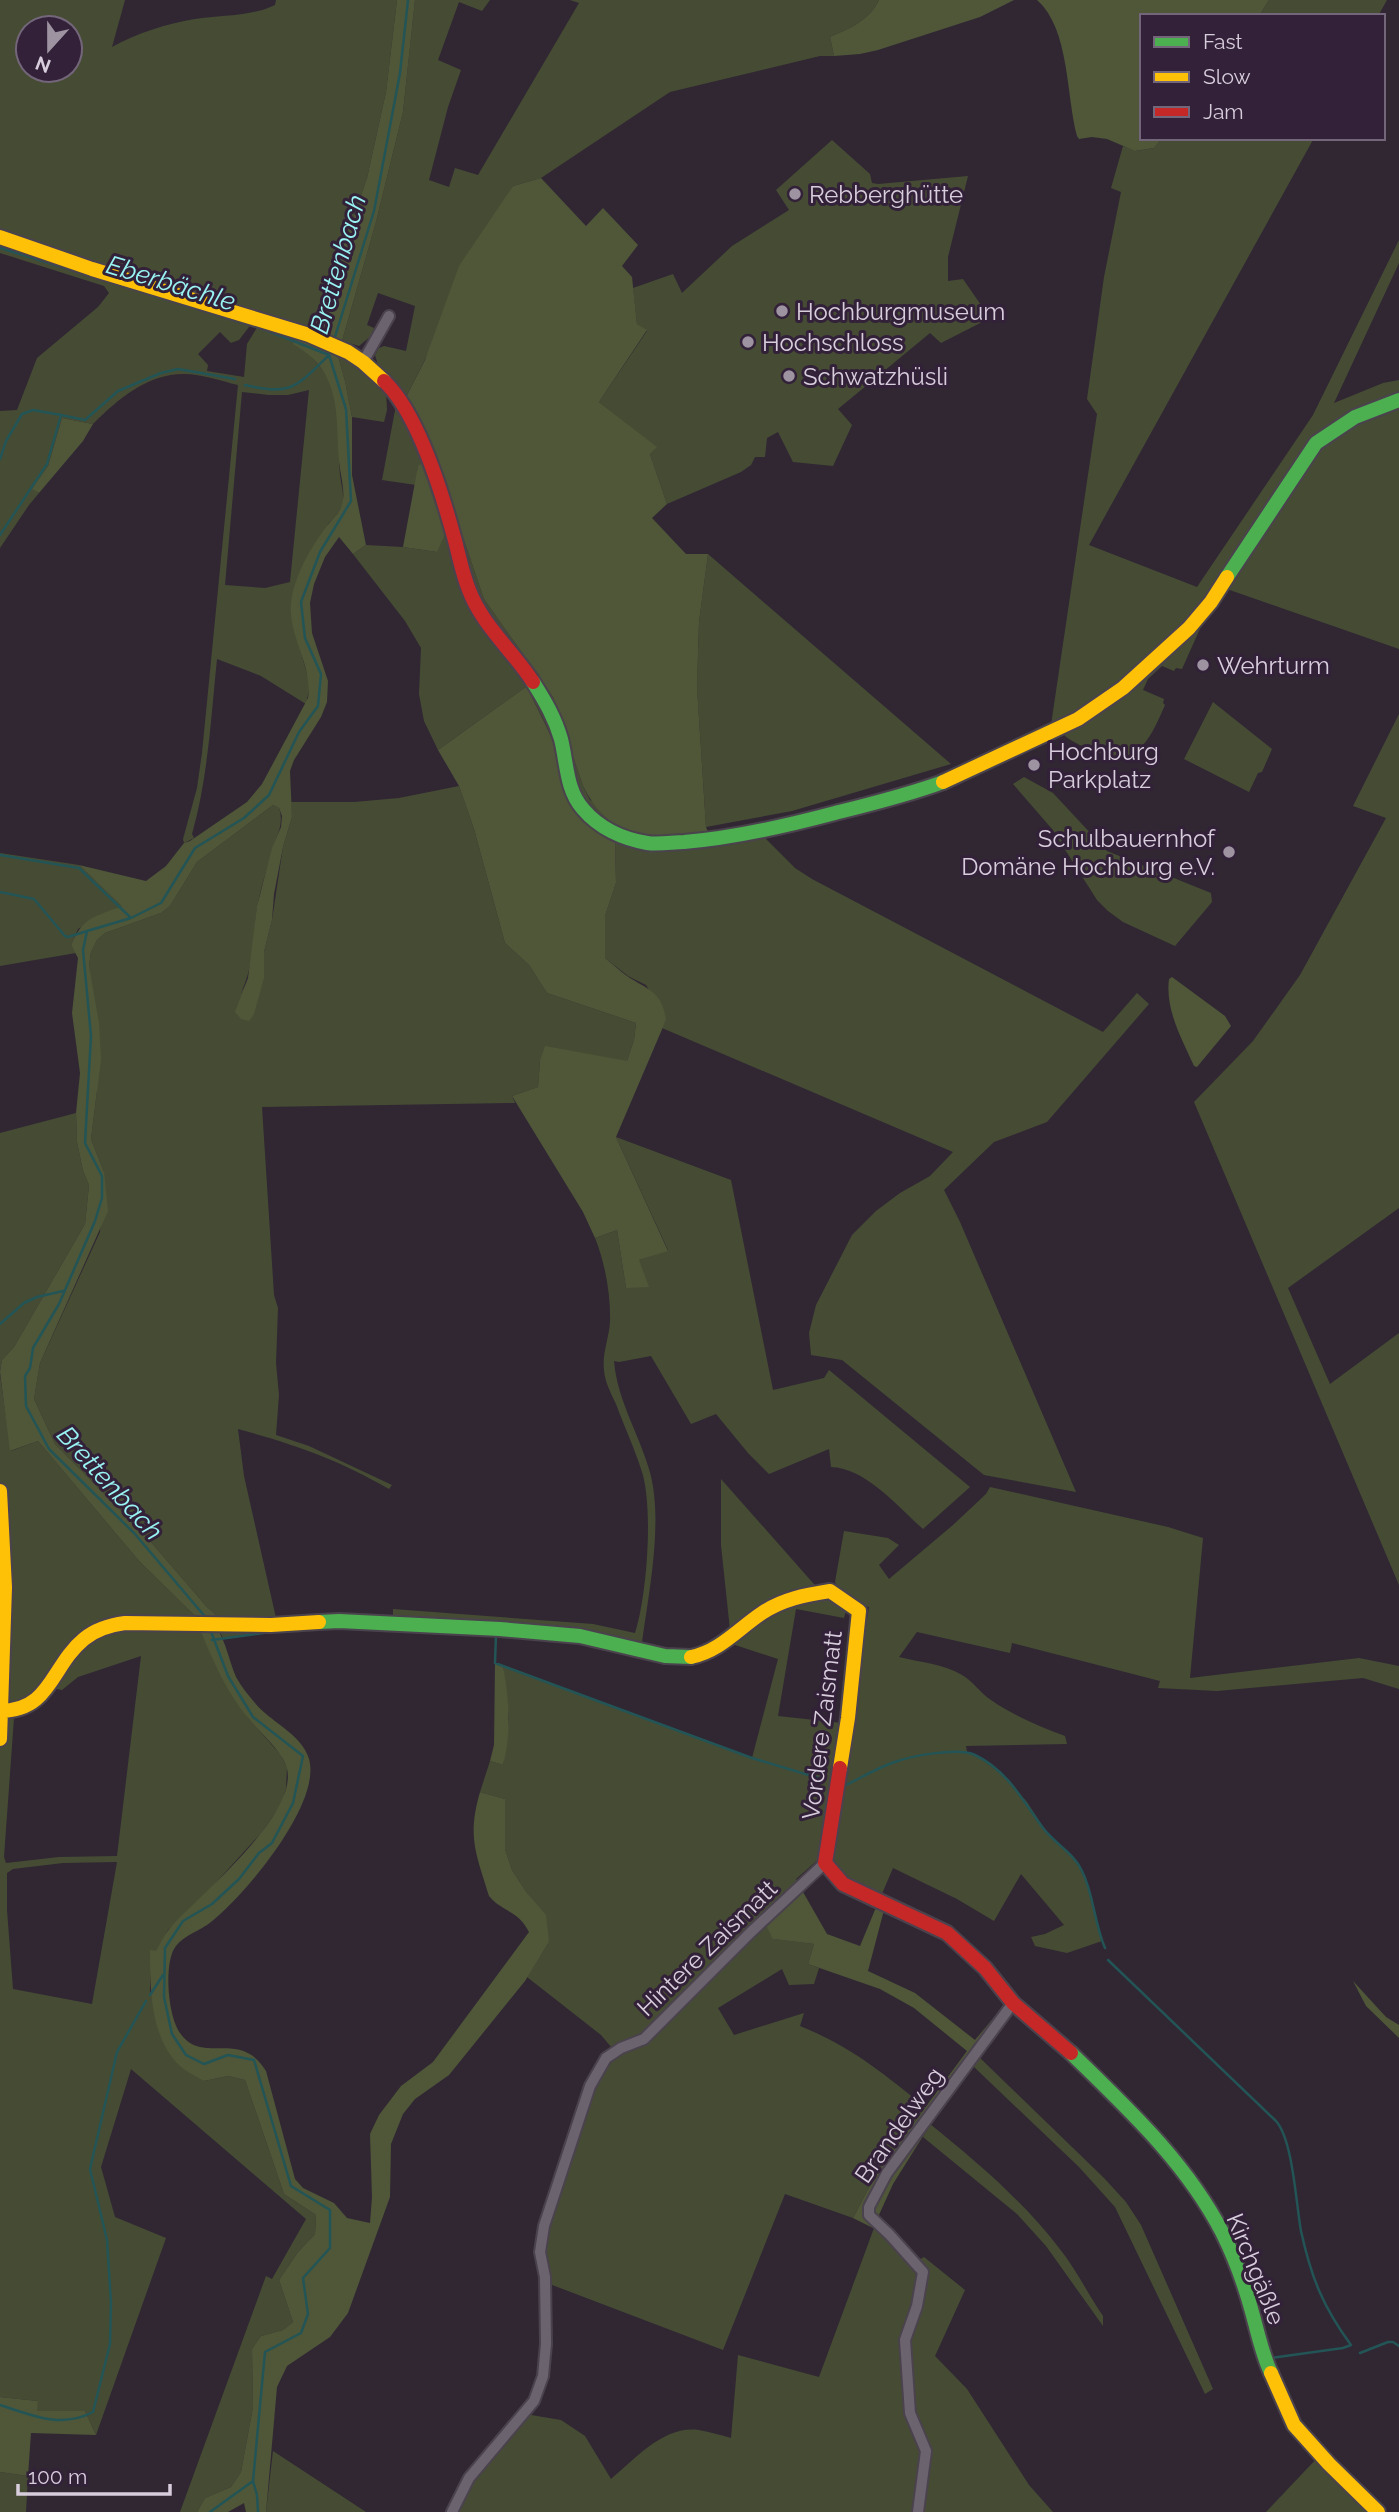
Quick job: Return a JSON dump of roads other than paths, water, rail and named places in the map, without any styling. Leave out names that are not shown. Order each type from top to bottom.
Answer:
[{"type":"street","points":[[0,237],[92,269],[325,341],[363,362],[391,388],[416,426],[452,529],[469,591],[490,627],[530,677],[550,708],[576,800],[602,827],[626,838],[650,844],[708,840],[792,824],[879,802],[940,783],[1078,719],[1131,681],[1189,628],[1211,602],[1316,443],[1365,410],[1399,400]]},
{"type":"street","points":[[363,362],[389,316]]},
{"type":"street","points":[[0,1491],[5,1587],[0,1739]]},
{"type":"street","name":"Vordere Zaismatt","points":[[1,1711],[19,1711],[34,1704],[79,1643],[106,1626],[125,1623],[271,1625],[339,1621],[500,1629],[579,1636],[665,1656],[690,1657],[724,1643],[763,1612],[790,1598],[830,1591],[859,1611],[848,1718],[825,1863]]},
{"type":"street","points":[[825,1863],[844,1884],[947,1933],[985,1968],[1013,2003]]},
{"type":"street","name":"Hintere Zaismatt","points":[[452,2512],[469,2478],[534,2401],[542,2376],[546,2344],[545,2277],[540,2252],[544,2226],[590,2086],[606,2058],[621,2048],[644,2039],[751,1932],[825,1863]]},
{"type":"street","name":"Kirchgäßle","points":[[1013,2003],[1145,2125],[1185,2173],[1222,2233],[1251,2308],[1265,2360],[1294,2425],[1378,2512]]},
{"type":"street","name":"Brandelweg","points":[[918,2512],[926,2451],[910,2413],[905,2340],[917,2306],[923,2272],[889,2234],[874,2222],[869,2215],[869,2207],[887,2173],[1013,2003]]},
{"type":"waterway","name":"Brettenbach","points":[[334,340],[374,211],[400,73],[408,0]]},
{"type":"waterway","name":"Eberbächle","points":[[0,248],[263,329],[329,355],[309,375],[284,389],[245,385]]},
{"type":"waterway","name":"Brettenbach","points":[[207,1619],[135,1534],[49,1449],[26,1406],[25,1376],[30,1368],[33,1348],[59,1304],[95,1221],[102,1198],[102,1176],[85,1143],[91,1036],[83,950],[87,931],[131,918],[161,903],[195,848],[244,818],[269,795],[299,732],[318,706],[321,674],[305,638],[301,602],[320,552],[351,501],[346,409],[329,355],[331,349]]},
{"type":"waterway","points":[[0,535],[47,464],[61,415],[85,420],[118,391],[178,369],[235,379]]},
{"type":"waterway","points":[[0,459],[6,441],[22,414],[33,410],[61,415]]},
{"type":"waterway","points":[[0,855],[79,868],[131,918]]},
{"type":"waterway","points":[[0,892],[34,899],[65,936],[87,931]]},
{"type":"waterway","points":[[0,1324],[24,1303],[63,1291]]},
{"type":"waterway","points":[[330,1628],[379,1630]]},
{"type":"waterway","name":"Brettenbach","points":[[210,1629],[228,1676],[253,1717],[303,1756],[293,1803],[272,1843],[259,1853],[239,1879],[212,1904],[183,1921],[165,1948],[164,1997],[172,2034],[186,2055],[204,2064],[228,2055],[254,2060],[291,2186],[330,2210],[330,2248],[303,2278],[308,2314],[301,2333],[265,2352],[253,2481],[210,2512]]},
{"type":"waterway","points":[[212,1640],[271,1632]]},
{"type":"waterway","points":[[496,1635],[495,1663],[752,1758],[825,1780]]},
{"type":"waterway","points":[[844,1786],[886,1765],[921,1755],[957,1752],[975,1755],[986,1761],[1006,1778],[1043,1828],[1079,1865],[1086,1880],[1105,1948]]},
{"type":"waterway","points":[[1108,1960],[1276,2121],[1282,2130],[1290,2157],[1301,2231],[1309,2263],[1319,2291],[1351,2345],[1271,2358]]},
{"type":"waterway","points":[[150,1995],[163,1975]]},
{"type":"waterway","points":[[0,2405],[58,2420],[81,2417],[93,2412],[110,2344],[111,2303],[107,2240],[90,2169],[117,2052],[146,2001]]},
{"type":"waterway","points":[[1360,2353],[1388,2342],[1399,2346]]},
{"type":"waterway","points":[[253,2481],[258,2512]]},
{"type":"place","name":"Rebberghütte","points":[[795,194]]},
{"type":"place","name":"Hochburgmuseum","points":[[782,311]]},
{"type":"place","name":"Hochschloss","points":[[748,342]]},
{"type":"place","name":"Schwatzhüsli","points":[[789,376]]},
{"type":"place","name":"Wehrturm","points":[[1203,665]]},
{"type":"place","name":"Hochburg Parkplatz","points":[[1034,765]]},
{"type":"place","name":"Schulbauernhof Domäne Hochburg e.V.","points":[[1229,852]]}]
